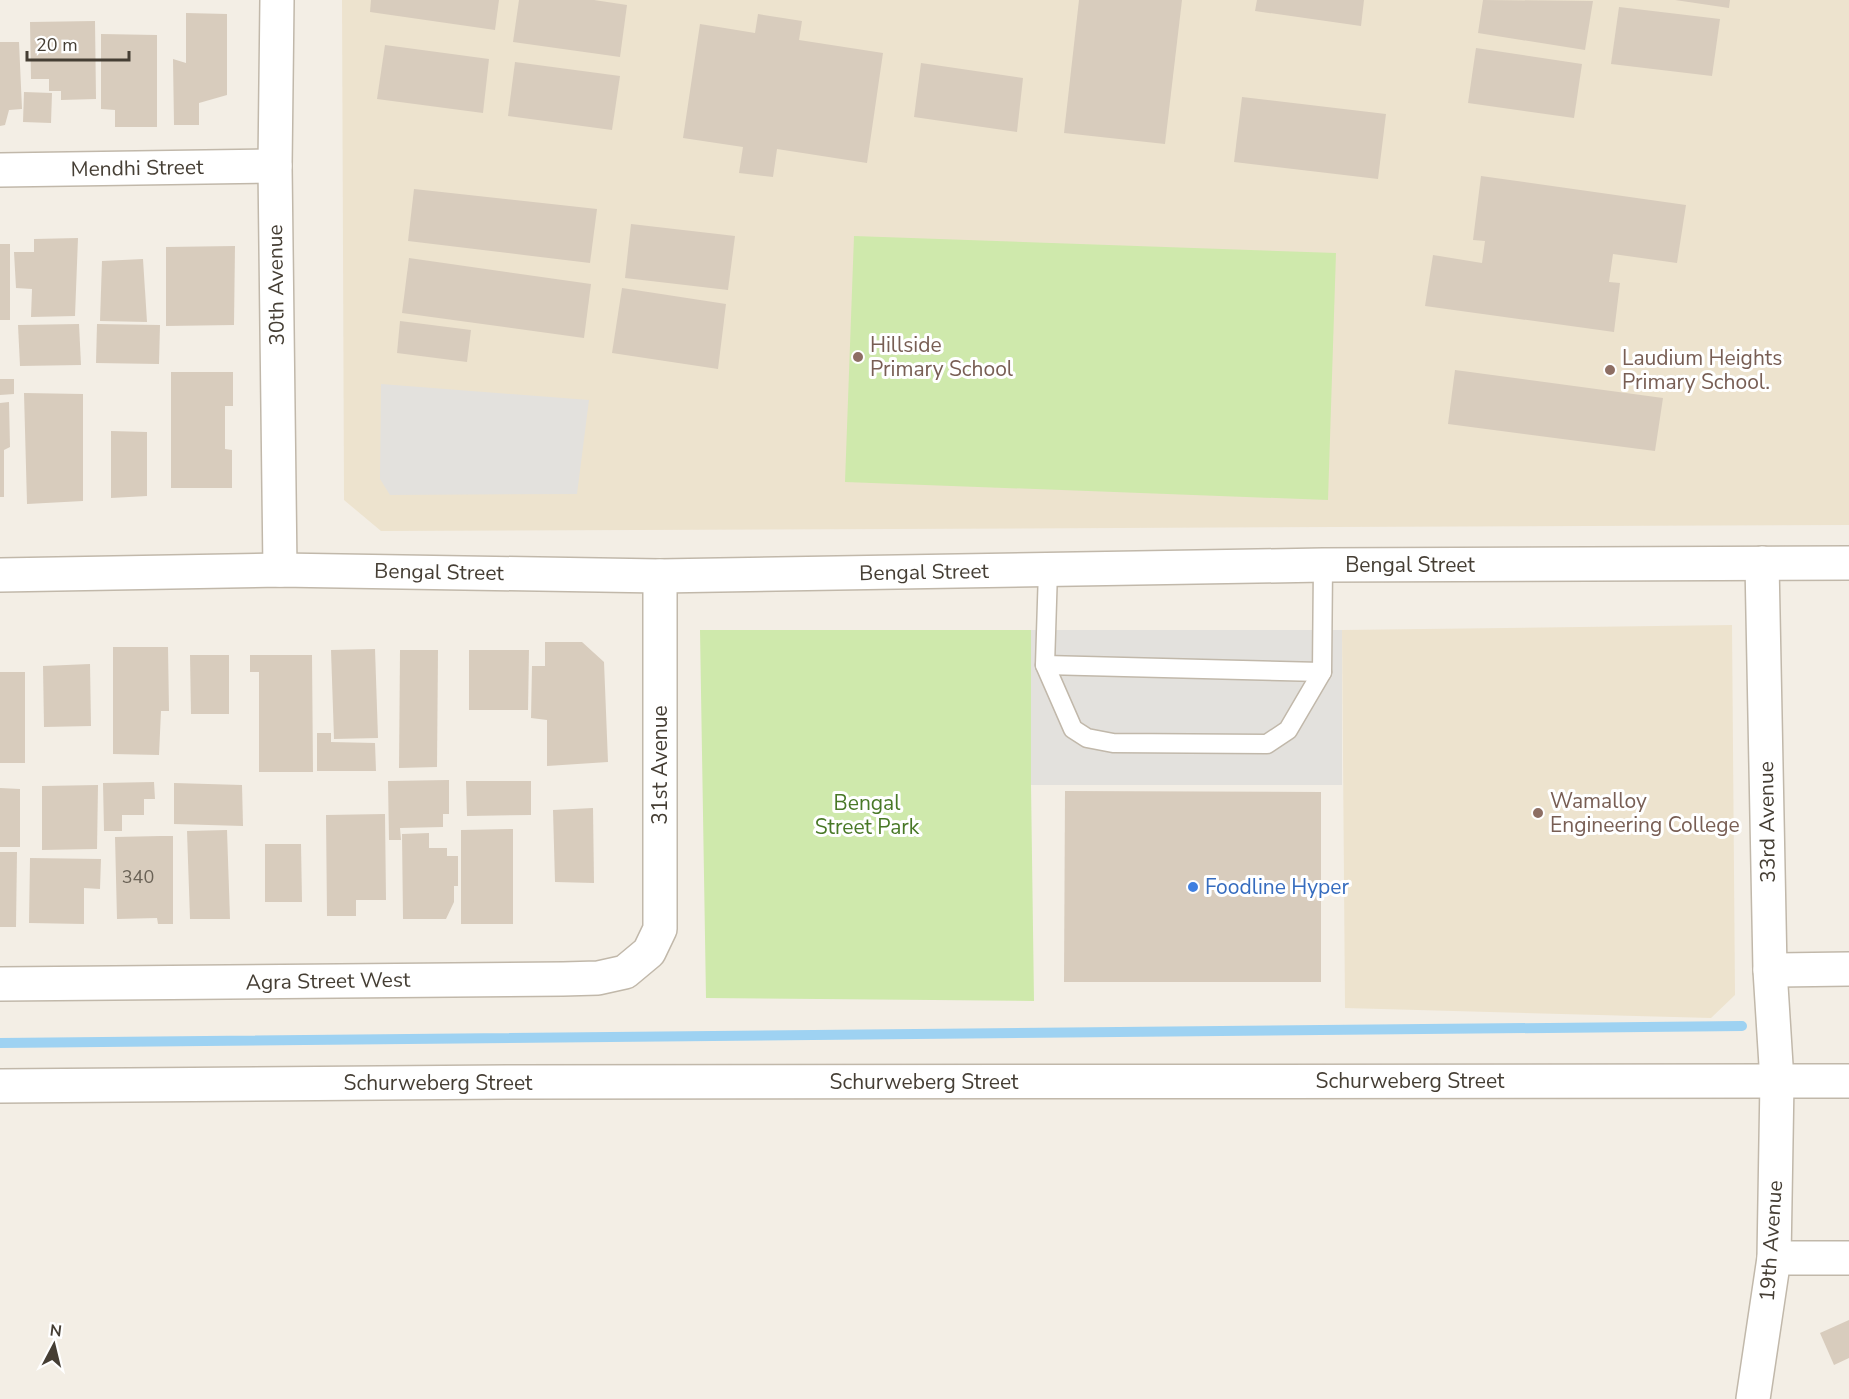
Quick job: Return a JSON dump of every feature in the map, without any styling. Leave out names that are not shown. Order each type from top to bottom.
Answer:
[{"type":"street","name":"30th Avenue","points":[[277,0],[275,166],[280,570]]},
{"type":"street","name":"Mendhi Street","points":[[0,170],[275,166]]},
{"type":"street","name":"Bengal Street","points":[[0,575],[280,570],[660,576],[1323,565],[1849,563]]},
{"type":"street","name":"33rd Avenue","points":[[1762,564],[1770,970],[1777,1081]]},
{"type":"street","name":"31st Avenue","points":[[649,952],[660,929],[660,576]]},
{"type":"street","name":"Agra Street West","points":[[0,984],[598,978],[625,972],[649,952]]},
{"type":"street","points":[[1770,970],[1849,969]]},
{"type":"street","name":"19th Avenue","points":[[1753,1399],[1774,1258],[1777,1081]]},
{"type":"street","name":"Schurweberg Street","points":[[0,1086],[519,1082],[1849,1081]]},
{"type":"street","points":[[1774,1258],[1849,1258]]},
{"type":"lane","points":[[1048,570],[1045,665],[1073,729],[1087,738],[1113,743],[1268,744],[1288,730],[1322,672],[1323,565]]},
{"type":"lane","points":[[1045,665],[1322,672]]},
{"type":"shaded area","name":"Hillside Primary School","points":[[342,0],[1849,0],[1849,525],[381,531],[344,500]]},
{"type":"shaded area","points":[[381,384],[589,400],[577,494],[390,495],[380,479]]},
{"type":"shaded area","name":"Wamalloy Engineering College","points":[[1732,625],[1735,995],[1711,1018],[1345,1008],[1342,630]]},
{"type":"shaded area","points":[[1031,630],[1342,630],[1342,785],[1031,785]]},
{"type":"green space","points":[[854,236],[1336,253],[1328,500],[845,482]]},
{"type":"green space","name":"Bengal Street Park","points":[[700,630],[1031,630],[1034,1001],[706,998]]},
{"type":"building","points":[[371,0],[499,0],[495,30],[370,12]]},
{"type":"building","points":[[519,0],[594,0],[627,5],[620,57],[513,42]]},
{"type":"building","points":[[1079,0],[1182,0],[1165,144],[1064,133]]},
{"type":"building","points":[[1257,0],[1364,0],[1361,26],[1255,11]]},
{"type":"building","points":[[1483,0],[1593,1],[1585,50],[1478,33]]},
{"type":"building","points":[[1675,0],[1730,0],[1729,8]]},
{"type":"building","points":[[1619,7],[1720,19],[1712,76],[1611,64]]},
{"type":"building","points":[[186,13],[227,14],[227,95],[199,103],[199,125],[174,125],[173,59],[186,63]]},
{"type":"building","points":[[758,14],[802,21],[799,40],[883,53],[867,163],[777,149],[773,177],[739,173],[743,147],[683,138],[700,24],[755,33]]},
{"type":"building","points":[[95,21],[96,99],[61,100],[61,91],[49,91],[49,79],[31,79],[30,22]]},
{"type":"building","points":[[101,34],[157,35],[157,127],[115,127],[115,110],[101,109]]},
{"type":"building","points":[[0,42],[19,42],[22,109],[9,110],[5,125],[0,126]]},
{"type":"building","points":[[385,45],[489,59],[483,113],[377,99]]},
{"type":"building","points":[[1476,48],[1582,64],[1574,118],[1468,103]]},
{"type":"building","points":[[515,62],[620,76],[612,130],[508,116]]},
{"type":"building","points":[[921,63],[1023,78],[1017,132],[914,117]]},
{"type":"building","points":[[24,92],[52,93],[51,123],[23,122]]},
{"type":"building","points":[[1242,97],[1386,114],[1378,179],[1234,162]]},
{"type":"building","points":[[1481,176],[1686,205],[1677,263],[1613,254],[1609,282],[1620,283],[1614,332],[1425,306],[1433,255],[1482,263],[1485,241],[1473,240]]},
{"type":"building","points":[[414,189],[597,209],[590,263],[408,241]]},
{"type":"building","points":[[631,224],[735,236],[728,290],[625,278]]},
{"type":"building","points":[[78,238],[75,316],[31,317],[32,289],[16,288],[14,252],[34,252],[34,239]]},
{"type":"building","points":[[0,244],[10,244],[10,320],[0,320]]},
{"type":"building","points":[[235,246],[234,325],[166,326],[166,247]]},
{"type":"building","points":[[409,258],[591,284],[584,338],[402,313]]},
{"type":"building","points":[[143,259],[147,322],[100,321],[102,261]]},
{"type":"building","points":[[622,288],[726,304],[718,369],[612,353]]},
{"type":"building","points":[[400,321],[471,330],[467,362],[397,353]]},
{"type":"building","points":[[79,324],[81,365],[20,366],[18,325]]},
{"type":"building","points":[[97,324],[160,325],[159,364],[96,363]]},
{"type":"building","points":[[1455,370],[1663,398],[1655,451],[1448,424]]},
{"type":"building","points":[[171,372],[233,372],[233,406],[225,406],[225,449],[232,450],[232,488],[171,488]]},
{"type":"building","points":[[0,379],[14,379],[14,394],[0,395]]},
{"type":"building","points":[[24,393],[83,394],[83,501],[27,504]]},
{"type":"building","points":[[9,402],[10,447],[4,450],[4,497],[0,497],[0,403]]},
{"type":"building","points":[[111,431],[147,432],[147,496],[111,498]]},
{"type":"building","points":[[545,642],[582,642],[604,662],[608,762],[547,766],[547,720],[531,718],[532,666],[545,666]]},
{"type":"building","points":[[113,647],[168,647],[169,711],[161,711],[159,755],[113,754]]},
{"type":"building","points":[[375,649],[378,738],[334,739],[331,650]]},
{"type":"building","points":[[400,650],[438,650],[437,767],[399,768]]},
{"type":"building","points":[[469,650],[529,650],[528,710],[469,710]]},
{"type":"building","points":[[190,655],[229,655],[229,714],[191,714]]},
{"type":"building","points":[[250,655],[312,655],[313,772],[259,772],[259,672],[250,672]]},
{"type":"building","points":[[90,664],[91,726],[44,727],[43,666]]},
{"type":"building","points":[[0,672],[25,672],[25,763],[0,763]]},
{"type":"building","points":[[317,733],[331,733],[331,742],[375,743],[376,771],[317,771]]},
{"type":"building","points":[[449,780],[449,814],[443,814],[443,827],[400,828],[401,840],[389,840],[388,781]]},
{"type":"building","points":[[466,781],[531,781],[531,815],[467,816]]},
{"type":"building","points":[[154,782],[155,799],[144,799],[144,815],[122,815],[122,831],[104,831],[103,783]]},
{"type":"building","points":[[174,783],[242,785],[243,826],[174,824]]},
{"type":"building","points":[[98,785],[97,849],[42,850],[42,786]]},
{"type":"building","points":[[0,788],[20,789],[20,847],[0,847]]},
{"type":"building","name":"Foodline Hyper","points":[[1065,791],[1321,792],[1321,982],[1064,982]]},
{"type":"building","points":[[593,808],[594,883],[555,882],[553,810]]},
{"type":"building","points":[[385,814],[386,900],[356,900],[356,916],[327,916],[326,815]]},
{"type":"building","points":[[513,829],[513,924],[461,924],[461,830]]},
{"type":"building","points":[[227,830],[230,919],[190,919],[187,831]]},
{"type":"building","points":[[429,833],[429,848],[447,848],[447,856],[458,856],[458,886],[454,886],[454,902],[446,919],[403,919],[402,834]]},
{"type":"building","points":[[173,836],[173,924],[158,924],[157,918],[117,919],[115,837]]},
{"type":"building","points":[[265,844],[301,844],[302,902],[265,902]]},
{"type":"building","points":[[0,852],[17,852],[16,927],[0,927]]},
{"type":"building","points":[[30,858],[101,859],[100,889],[84,888],[84,924],[29,923]]},
{"type":"building","points":[[1849,1320],[1849,1358],[1834,1365],[1820,1333]]},
{"type":"waterway","points":[[0,1043],[1742,1026]]},
{"type":"place","name":"Hillside Primary School","points":[[858,357]]},
{"type":"place","name":"Laudium Heights Primary School.","points":[[1610,370]]},
{"type":"place","name":"Wamalloy Engineering College","points":[[1538,813]]},
{"type":"place","name":"Foodline Hyper","points":[[1193,887]]}]
